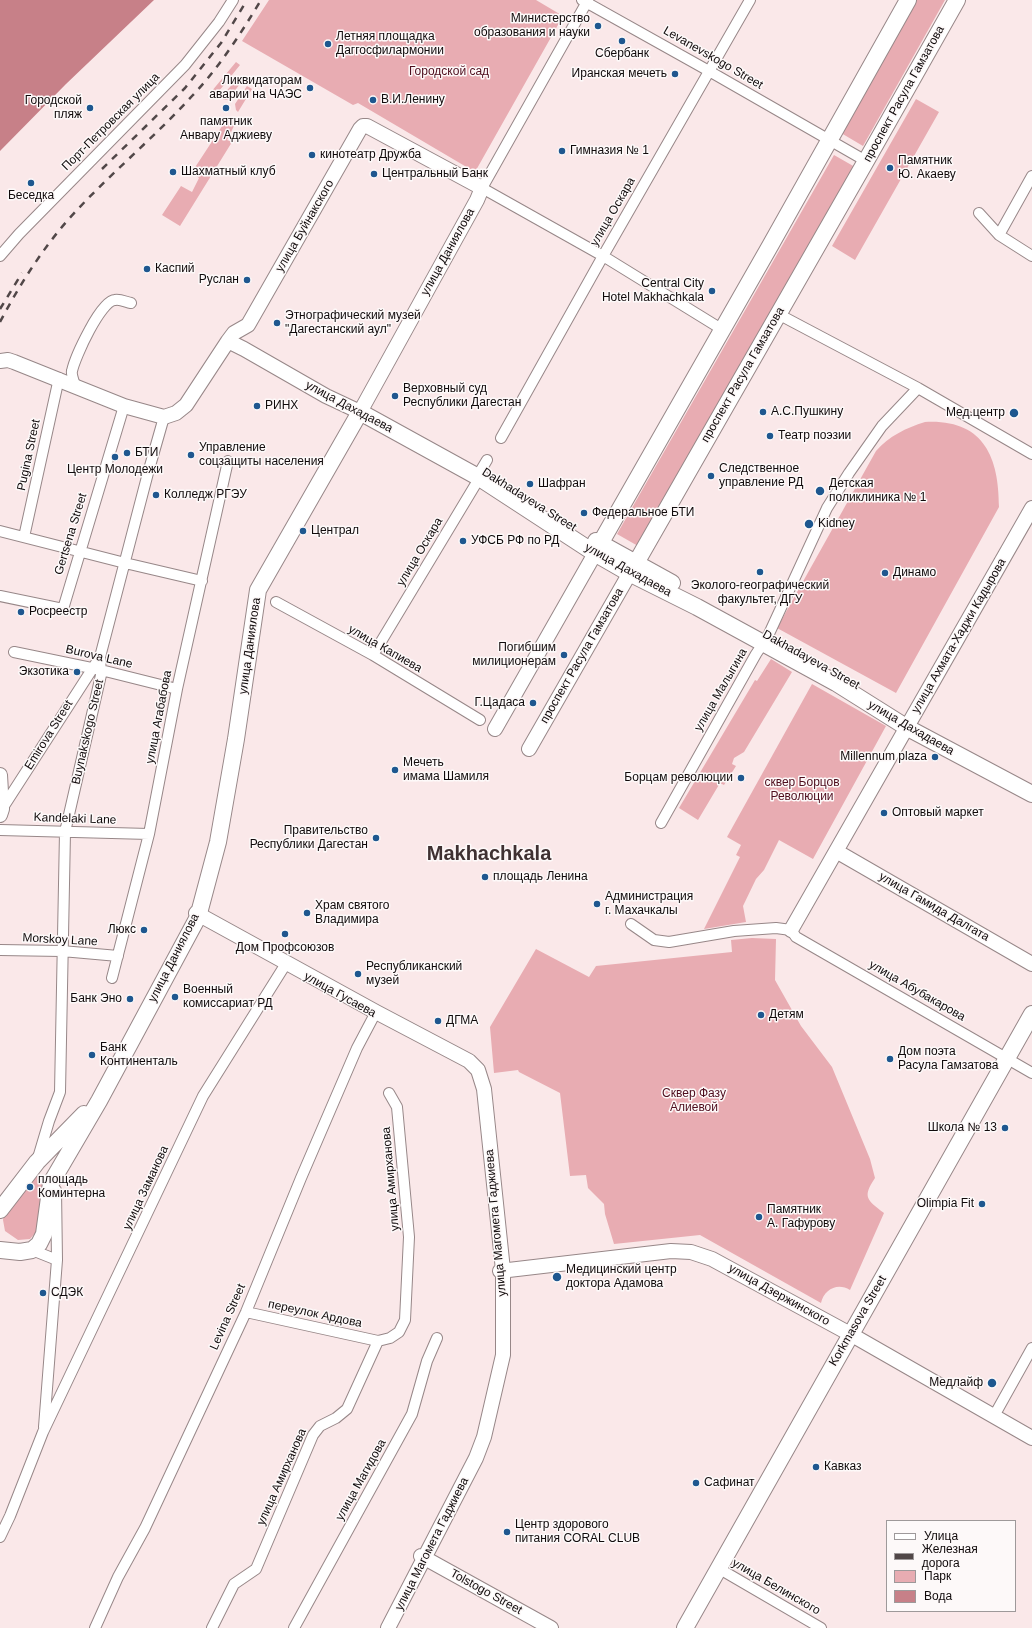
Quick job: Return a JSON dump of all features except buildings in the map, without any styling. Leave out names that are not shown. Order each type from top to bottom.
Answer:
[{"type":"main road","points":[[598,549],[830,141],[908,0]]},
{"type":"main road","name":"проспект Расула Гамзатова","points":[[633,568],[866,161],[956,0]]},
{"type":"main road","name":"улица Дахадаева","points":[[360,409],[482,469],[598,549],[633,568],[697,607],[766,640],[836,683],[1032,794]]},
{"type":"main road","name":"улица Даниялова","points":[[32,1250],[39,1244],[44,1234],[51,1183],[99,1101],[197,915],[220,827],[236,739],[258,590],[360,409]]},
{"type":"main road","points":[[908,724],[1032,787]]},
{"type":"main road","name":"улица Даниялова","points":[[0,1210],[37,1162],[97,1100],[166,969],[197,915]]},
{"type":"main road","name":"Korkmasova Street","points":[[685,1628],[813,1399],[852,1334],[1032,1014]]},
{"type":"main road","points":[[37,1162],[47,1168],[51,1183]]},
{"type":"main road","points":[[3,1247],[20,1252],[32,1250]]},
{"type":"street","name":"Порт-Петровская улица","points":[[0,256],[30,223],[185,66],[219,22],[233,0]]},
{"type":"street","name":"улица Оскара","points":[[501,438],[603,256],[750,0]]},
{"type":"street","name":"Levanevskogo Street","points":[[585,1],[866,161]]},
{"type":"street","name":"улица Даниялова","points":[[360,409],[477,200],[481,188],[585,1]]},
{"type":"street","name":"улица Буйнакского","points":[[231,337],[248,325],[363,126],[367,126],[481,188]]},
{"type":"street","points":[[999,235],[1032,176]]},
{"type":"street","points":[[481,188],[603,256],[723,330]]},
{"type":"street","points":[[979,212],[999,235],[1032,256]]},
{"type":"street","points":[[75,386],[72,372],[82,342],[91,326],[110,302],[115,300],[131,303]]},
{"type":"street","points":[[778,314],[918,388],[1032,454]]},
{"type":"street","points":[[1,361],[14,362],[59,378],[124,406],[164,417],[176,412],[186,405],[231,337],[360,409]]},
{"type":"street","name":"Pugina Street","points":[[24,537],[59,378]]},
{"type":"street","name":"улица Малыгина","points":[[661,823],[756,654],[766,640],[827,508],[849,473],[882,426],[918,388]]},
{"type":"street","name":"Gertsena Street","points":[[0,596],[63,609],[124,406]]},
{"type":"street","points":[[125,563],[164,417]]},
{"type":"street","name":"улица Агабабова","points":[[112,978],[149,834],[177,689],[228,461]]},
{"type":"street","name":"улица Оскара","points":[[373,656],[473,489],[482,469]]},
{"type":"street","name":"улица Ахмата-Хаджи Кадырова","points":[[791,930],[1032,508]]},
{"type":"street","points":[[0,531],[202,581]]},
{"type":"street","points":[[495,729],[598,549]]},
{"type":"street","name":"Emirova Street","points":[[1,812],[96,669],[125,563]]},
{"type":"street","name":"проспект Расула Гамзатова","points":[[529,749],[633,568]]},
{"type":"street","name":"улица Капиева","points":[[276,602],[373,656],[480,720]]},
{"type":"street","name":"Burova Lane","points":[[14,652],[96,669],[177,689]]},
{"type":"street","name":"Buynakskogo Street","points":[[37,1162],[49,1121],[60,1092],[65,832],[101,675],[96,669]]},
{"type":"street","points":[[0,774],[1,812]]},
{"type":"street","name":"Kandelaki Lane","points":[[0,830],[149,834]]},
{"type":"street","name":"улица Гамида Далгата","points":[[836,850],[1032,964]]},
{"type":"street","name":"улица Гусаева","points":[[197,915],[468,1062],[479,1080]]},
{"type":"street","points":[[631,924],[654,940],[669,942],[734,931],[776,928],[791,930]]},
{"type":"street","name":"улица Абубакарова","points":[[791,930],[796,937],[1032,1073]]},
{"type":"street","name":"Morskoy Lane","points":[[0,950],[62,951],[118,956]]},
{"type":"street","name":"улица Заманова","points":[[0,1537],[10,1516],[43,1432],[203,1096],[286,963]]},
{"type":"street","name":"улица Гусаева","points":[[376,1013],[469,1061]]},
{"type":"street","name":"Levina Street","points":[[94,1628],[118,1577],[145,1528],[246,1312],[301,1178],[357,1048],[376,1013]]},
{"type":"street","name":"улица Магомета Гаджиева","points":[[388,1628],[481,1436],[492,1397],[500,1355],[501,1271],[484,1089],[478,1070],[469,1061]]},
{"type":"street","name":"улица Магомета Гаджиева","points":[[479,1080],[482,1092],[501,1271]]},
{"type":"street","name":"улица Амирханова","points":[[212,1628],[234,1584],[256,1569],[313,1435],[320,1426],[336,1418],[347,1408],[378,1340],[390,1338],[399,1332],[405,1320],[409,1237],[397,1107],[389,1093]]},
{"type":"street","name":"улица Заманова","points":[[43,1432],[57,1260],[56,1190],[51,1183]]},
{"type":"street","points":[[32,1250],[57,1260]]},
{"type":"street","name":"улица Дзержинского","points":[[501,1271],[671,1251],[691,1252],[712,1259],[852,1334],[1032,1438]]},
{"type":"street","name":"переулок Ардова","points":[[246,1312],[378,1340]]},
{"type":"street","name":"улица Магидова","points":[[294,1628],[412,1414],[427,1361],[437,1338]]},
{"type":"street","points":[[994,1416],[1032,1348]]},
{"type":"street","name":"улица Магомета Гаджиева","points":[[382,1628],[423,1557]]},
{"type":"street","name":"Tolstogo Street","points":[[423,1557],[551,1628]]},
{"type":"street","name":"улица Белинского","points":[[718,1568],[821,1628]]},
{"type":"green space","name":"Городской сад","points":[[269,0],[536,0],[563,16],[475,172],[358,103],[353,105],[242,41]]},
{"type":"green space","points":[[916,0],[945,0],[863,146],[841,133]]},
{"type":"green space","points":[[236,62],[240,65],[215,96],[211,92]]},
{"type":"green space","points":[[238,78],[242,81],[228,100],[224,100],[221,97]]},
{"type":"green space","points":[[247,86],[252,89],[238,112],[235,104]]},
{"type":"green space","points":[[916,99],[939,112],[855,260],[832,246]]},
{"type":"green space","points":[[228,117],[236,122],[227,140],[232,142],[180,226],[162,215],[181,186],[192,192],[199,178],[192,172]]},
{"type":"green space","points":[[834,155],[855,167],[638,546],[617,534]]},
{"type":"green space","name":"Динамо","points":[[925,422],[945,423],[961,427],[974,434],[984,444],[991,457],[996,472],[999,507],[896,693],[777,628],[876,451],[886,441],[898,433]]},
{"type":"green space","points":[[771,659],[792,672],[744,752],[734,758],[732,764],[736,766],[724,785],[720,783],[698,820],[679,808],[755,680],[757,681]]},
{"type":"green space","name":"сквер Борцов Революции","points":[[812,684],[886,726],[813,859],[779,840],[764,870],[756,879],[743,906],[746,922],[704,929],[740,857],[736,855],[741,845],[727,837]]},
{"type":"green space","name":"Сквер Фазу Алиевой","points":[[752,938],[776,939],[775,980],[801,1026],[832,1067],[870,1159],[875,1178],[871,1184],[868,1198],[884,1213],[850,1290],[841,1287],[832,1288],[825,1294],[821,1303],[700,1235],[614,1244],[605,1214],[604,1204],[588,1188],[586,1175],[570,1176],[560,1093],[519,1072],[518,1070],[494,1073],[490,1027],[536,949],[589,977],[596,966],[732,952],[731,940]]},
{"type":"green space","points":[[35,1175],[44,1176],[45,1178],[37,1231],[30,1239],[18,1240],[5,1231],[3,1220],[4,1214]]},
{"type":"water","points":[[0,0],[154,0],[66,84],[0,151]]},
{"type":"railway","points":[[102,169],[185,88],[221,43],[247,0]]},
{"type":"railway","points":[[0,322],[31,269],[57,232],[202,85],[229,50],[261,0]]},
{"type":"railway","points":[[0,309],[22,273]]},
{"type":"place","name":"Министерство образования и науки","points":[[598,26]]},
{"type":"place","name":"Сбербанк","points":[[622,41]]},
{"type":"place","name":"Летняя площадка Даггосфилармонии","points":[[328,44]]},
{"type":"place","name":"Иранская мечеть","points":[[675,74]]},
{"type":"place","name":"Ликвидаторам аварии на ЧАЭС","points":[[310,88]]},
{"type":"place","name":"В.И.Ленину","points":[[373,100]]},
{"type":"place","name":"Городской пляж","points":[[90,108]]},
{"type":"place","name":"памятник Анвару Аджиеву","points":[[226,108]]},
{"type":"place","name":"Гимназия № 1","points":[[562,151]]},
{"type":"place","name":"кинотеатр Дружба","points":[[312,155]]},
{"type":"place","name":"Памятник Ю. Акаеву","points":[[890,168]]},
{"type":"place","name":"Шахматный клуб","points":[[173,172]]},
{"type":"place","name":"Центральный Банк","points":[[374,174]]},
{"type":"place","name":"Беседка","points":[[31,183]]},
{"type":"place","name":"Каспий","points":[[147,269]]},
{"type":"place","name":"Руслан","points":[[247,280]]},
{"type":"place","name":"Central City Hotel Makhachkala","points":[[712,291]]},
{"type":"place","name":"Этнографический музей \"Дагестанский аул\"","points":[[277,323]]},
{"type":"place","name":"Верховный суд Республики Дагестан","points":[[395,396]]},
{"type":"place","name":"РИНХ","points":[[257,406]]},
{"type":"place","name":"А.С.Пушкину","points":[[763,412]]},
{"type":"place","name":"Мед.центр","points":[[1014,413]]},
{"type":"place","name":"Театр поэзии","points":[[770,436]]},
{"type":"place","name":"БТИ","points":[[127,453]]},
{"type":"place","name":"Управление соцзащиты населения","points":[[191,455]]},
{"type":"place","name":"Центр Молодежи","points":[[115,457]]},
{"type":"place","name":"Следственное управление РД","points":[[711,476]]},
{"type":"place","name":"Шафран","points":[[530,484]]},
{"type":"place","name":"Детская поликлиника № 1","points":[[820,491]]},
{"type":"place","name":"Колледж РГЭУ","points":[[156,495]]},
{"type":"place","name":"Федеральное БТИ","points":[[584,513]]},
{"type":"place","name":"Kidney","points":[[809,524]]},
{"type":"place","name":"Централ","points":[[303,531]]},
{"type":"place","name":"УФСБ РФ по РД","points":[[463,541]]},
{"type":"place","name":"Эколого-географический факультет, ДГУ","points":[[760,572]]},
{"type":"place","name":"Динамо","points":[[885,573]]},
{"type":"place","name":"Росреестр","points":[[21,612]]},
{"type":"place","name":"Погибшим милиционерам","points":[[564,655]]},
{"type":"place","name":"Экзотика","points":[[77,672]]},
{"type":"place","name":"Г.Цадаса","points":[[533,703]]},
{"type":"place","name":"Millennum plaza","points":[[935,757]]},
{"type":"place","name":"Мечеть имама Шамиля","points":[[395,770]]},
{"type":"place","name":"Борцам революции","points":[[741,778]]},
{"type":"place","name":"Оптовый маркет","points":[[884,813]]},
{"type":"place","name":"Правительство Республики Дагестан","points":[[376,838]]},
{"type":"place","name":"площадь Ленина","points":[[485,877]]},
{"type":"place","name":"Администрация г. Махачкалы","points":[[597,904]]},
{"type":"place","name":"Храм святого Владимира","points":[[307,913]]},
{"type":"place","name":"Люкс","points":[[144,930]]},
{"type":"place","name":"Дом Профсоюзов","points":[[285,934]]},
{"type":"place","name":"Республиканский музей","points":[[358,974]]},
{"type":"place","name":"Военный комиссариат РД","points":[[175,997]]},
{"type":"place","name":"Банк Эно","points":[[130,999]]},
{"type":"place","name":"Детям","points":[[761,1015]]},
{"type":"place","name":"ДГМА","points":[[438,1021]]},
{"type":"place","name":"Банк Континенталь","points":[[92,1055]]},
{"type":"place","name":"Дом поэта Расула Гамзатова","points":[[890,1059]]},
{"type":"place","name":"Школа № 13","points":[[1005,1128]]},
{"type":"place","name":"площадь Коминтерна","points":[[30,1187]]},
{"type":"place","name":"Olimpia Fit","points":[[982,1204]]},
{"type":"place","name":"Памятник А. Гафурову","points":[[759,1217]]},
{"type":"place","name":"Медицинский центр доктора Адамова","points":[[557,1277]]},
{"type":"place","name":"СДЭК","points":[[43,1293]]},
{"type":"place","name":"Медлайф","points":[[992,1383]]},
{"type":"place","name":"Кавказ","points":[[816,1467]]},
{"type":"place","name":"Сафинат","points":[[696,1483]]},
{"type":"place","name":"Центр здорового питания CORAL CLUB","points":[[507,1532]]},
{"type":"district","name":"Makhachkala","points":[[489,854]]}]
